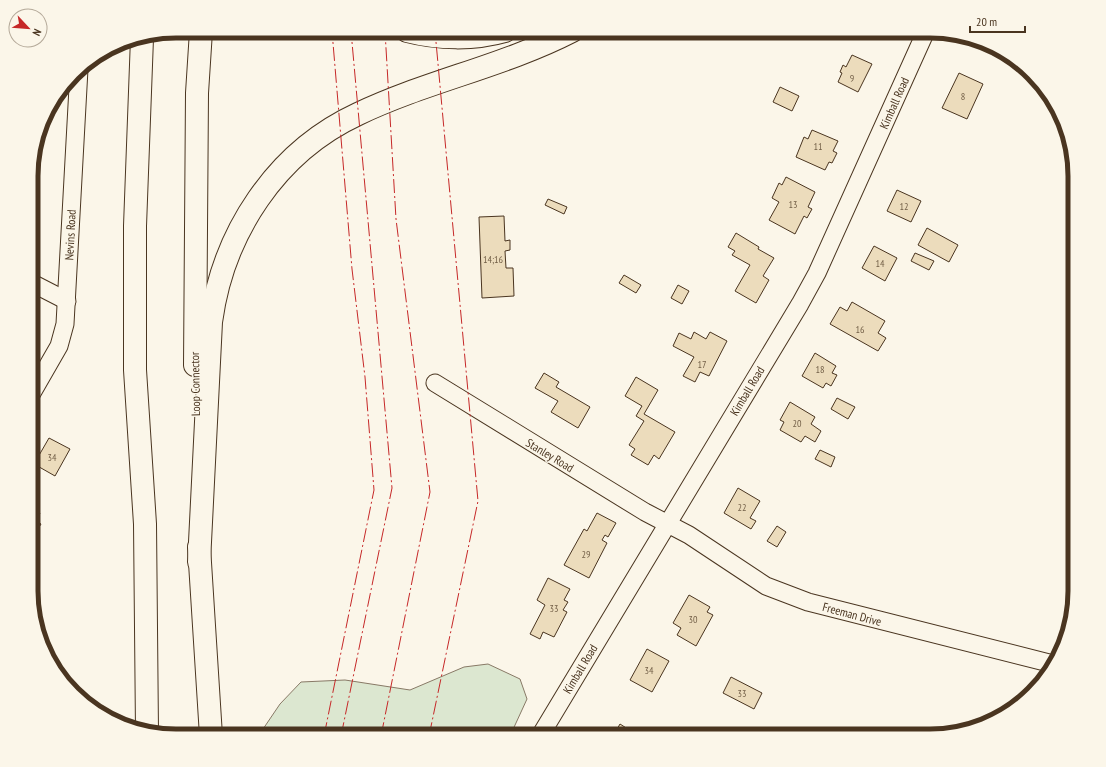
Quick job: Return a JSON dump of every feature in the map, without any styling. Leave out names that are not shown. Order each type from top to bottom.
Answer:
[{"type":"highway","name":"Loop Connector","points":[[201,38],[197,92],[194,315],[199,562],[210,729]]},
{"type":"highway","points":[[199,562],[213,304],[228,254],[253,205],[287,165],[316,140],[353,116],[379,104],[523,54],[557,38]]},
{"type":"highway","points":[[142,43],[135,226],[135,370],[145,524],[147,726]]},
{"type":"street","name":"Kimball Road","points":[[544,729],[800,304],[817,273],[923,38]]},
{"type":"street","name":"Nevins Road","points":[[38,383],[59,346],[65,324],[79,78]]},
{"type":"street","points":[[38,286],[67,301]]},
{"type":"street","name":"Stanley Road","points":[[435,383],[535,446],[667,524]]},
{"type":"street","name":"Freeman Drive","points":[[667,524],[689,536],[766,586],[808,602],[1047,663]]},
{"type":"green space","points":[[488,664],[520,679],[527,699],[513,729],[263,729],[280,704],[301,682],[345,680],[410,690],[464,667]]},
{"type":"building","points":[[852,55],[872,64],[858,92],[838,82],[842,73],[840,72],[843,65],[846,67]]},
{"type":"building","points":[[959,73],[983,84],[967,119],[942,108]]},
{"type":"building","points":[[780,87],[799,96],[792,111],[773,102]]},
{"type":"building","points":[[812,130],[838,141],[833,151],[837,153],[832,163],[829,162],[825,170],[796,157],[804,137],[808,139]]},
{"type":"building","points":[[786,177],[815,192],[808,207],[812,209],[807,218],[804,216],[795,234],[769,220],[779,202],[772,198],[779,183],[782,185]]},
{"type":"building","points":[[897,190],[921,201],[911,222],[887,211]]},
{"type":"building","points":[[548,199],[567,207],[564,214],[545,205]]},
{"type":"building","points":[[504,216],[505,241],[510,240],[510,250],[505,251],[506,268],[513,268],[514,296],[482,298],[479,217]]},
{"type":"building","points":[[927,228],[958,245],[949,262],[918,245]]},
{"type":"building","points":[[736,233],[759,247],[758,249],[774,258],[763,276],[769,280],[756,303],[735,291],[750,265],[732,255],[735,251],[728,247]]},
{"type":"building","points":[[874,246],[897,258],[885,281],[862,268]]},
{"type":"building","points":[[915,253],[934,261],[929,270],[911,261]]},
{"type":"building","points":[[624,275],[641,285],[636,293],[619,283]]},
{"type":"building","points":[[678,285],[689,291],[682,304],[671,298]]},
{"type":"building","points":[[852,302],[885,321],[878,333],[886,338],[878,351],[830,324],[840,307],[847,311]]},
{"type":"building","points":[[694,332],[706,339],[710,332],[727,341],[709,376],[700,372],[695,382],[683,376],[694,357],[673,346],[679,333],[691,339]]},
{"type":"building","points":[[815,353],[836,366],[832,373],[837,375],[831,386],[826,383],[823,388],[802,376]]},
{"type":"building","points":[[544,373],[559,382],[556,387],[590,407],[578,428],[551,412],[558,401],[535,388]]},
{"type":"building","points":[[636,377],[658,390],[644,414],[675,432],[659,459],[654,455],[648,465],[631,455],[635,449],[629,445],[644,421],[636,416],[642,406],[625,396]]},
{"type":"building","points":[[837,398],[855,407],[848,419],[831,409]]},
{"type":"building","points":[[790,402],[815,417],[811,424],[821,431],[815,442],[805,436],[801,442],[780,430],[784,422],[780,420]]},
{"type":"building","points":[[49,438],[70,449],[55,476],[38,466],[38,457]]},
{"type":"building","points":[[820,450],[835,457],[831,467],[815,459]]},
{"type":"building","points":[[738,488],[760,501],[750,518],[756,521],[751,529],[724,513]]},
{"type":"building","points":[[597,513],[616,523],[608,537],[605,535],[602,540],[607,543],[589,578],[564,565],[584,529],[587,531]]},
{"type":"building","points":[[38,522],[41,524],[38,529]]},
{"type":"building","points":[[777,526],[786,532],[777,547],[767,541]]},
{"type":"building","points":[[548,578],[570,589],[564,600],[568,602],[563,610],[567,612],[554,637],[543,632],[540,639],[530,634],[545,605],[537,600]]},
{"type":"building","points":[[689,595],[710,607],[707,612],[713,615],[696,646],[677,635],[681,628],[673,623]]},
{"type":"building","points":[[647,649],[669,661],[652,692],[630,680]]},
{"type":"building","points":[[731,677],[762,693],[754,709],[723,693]]},
{"type":"building","points":[[620,724],[628,729],[617,729]]},
{"type":"power","points":[[325,729],[374,490],[365,377],[352,269],[333,38]]},
{"type":"power","points":[[342,729],[392,488],[352,38]]},
{"type":"power","points":[[382,729],[430,492],[396,219],[385,38]]},
{"type":"power","points":[[430,729],[478,501],[436,38]]}]
